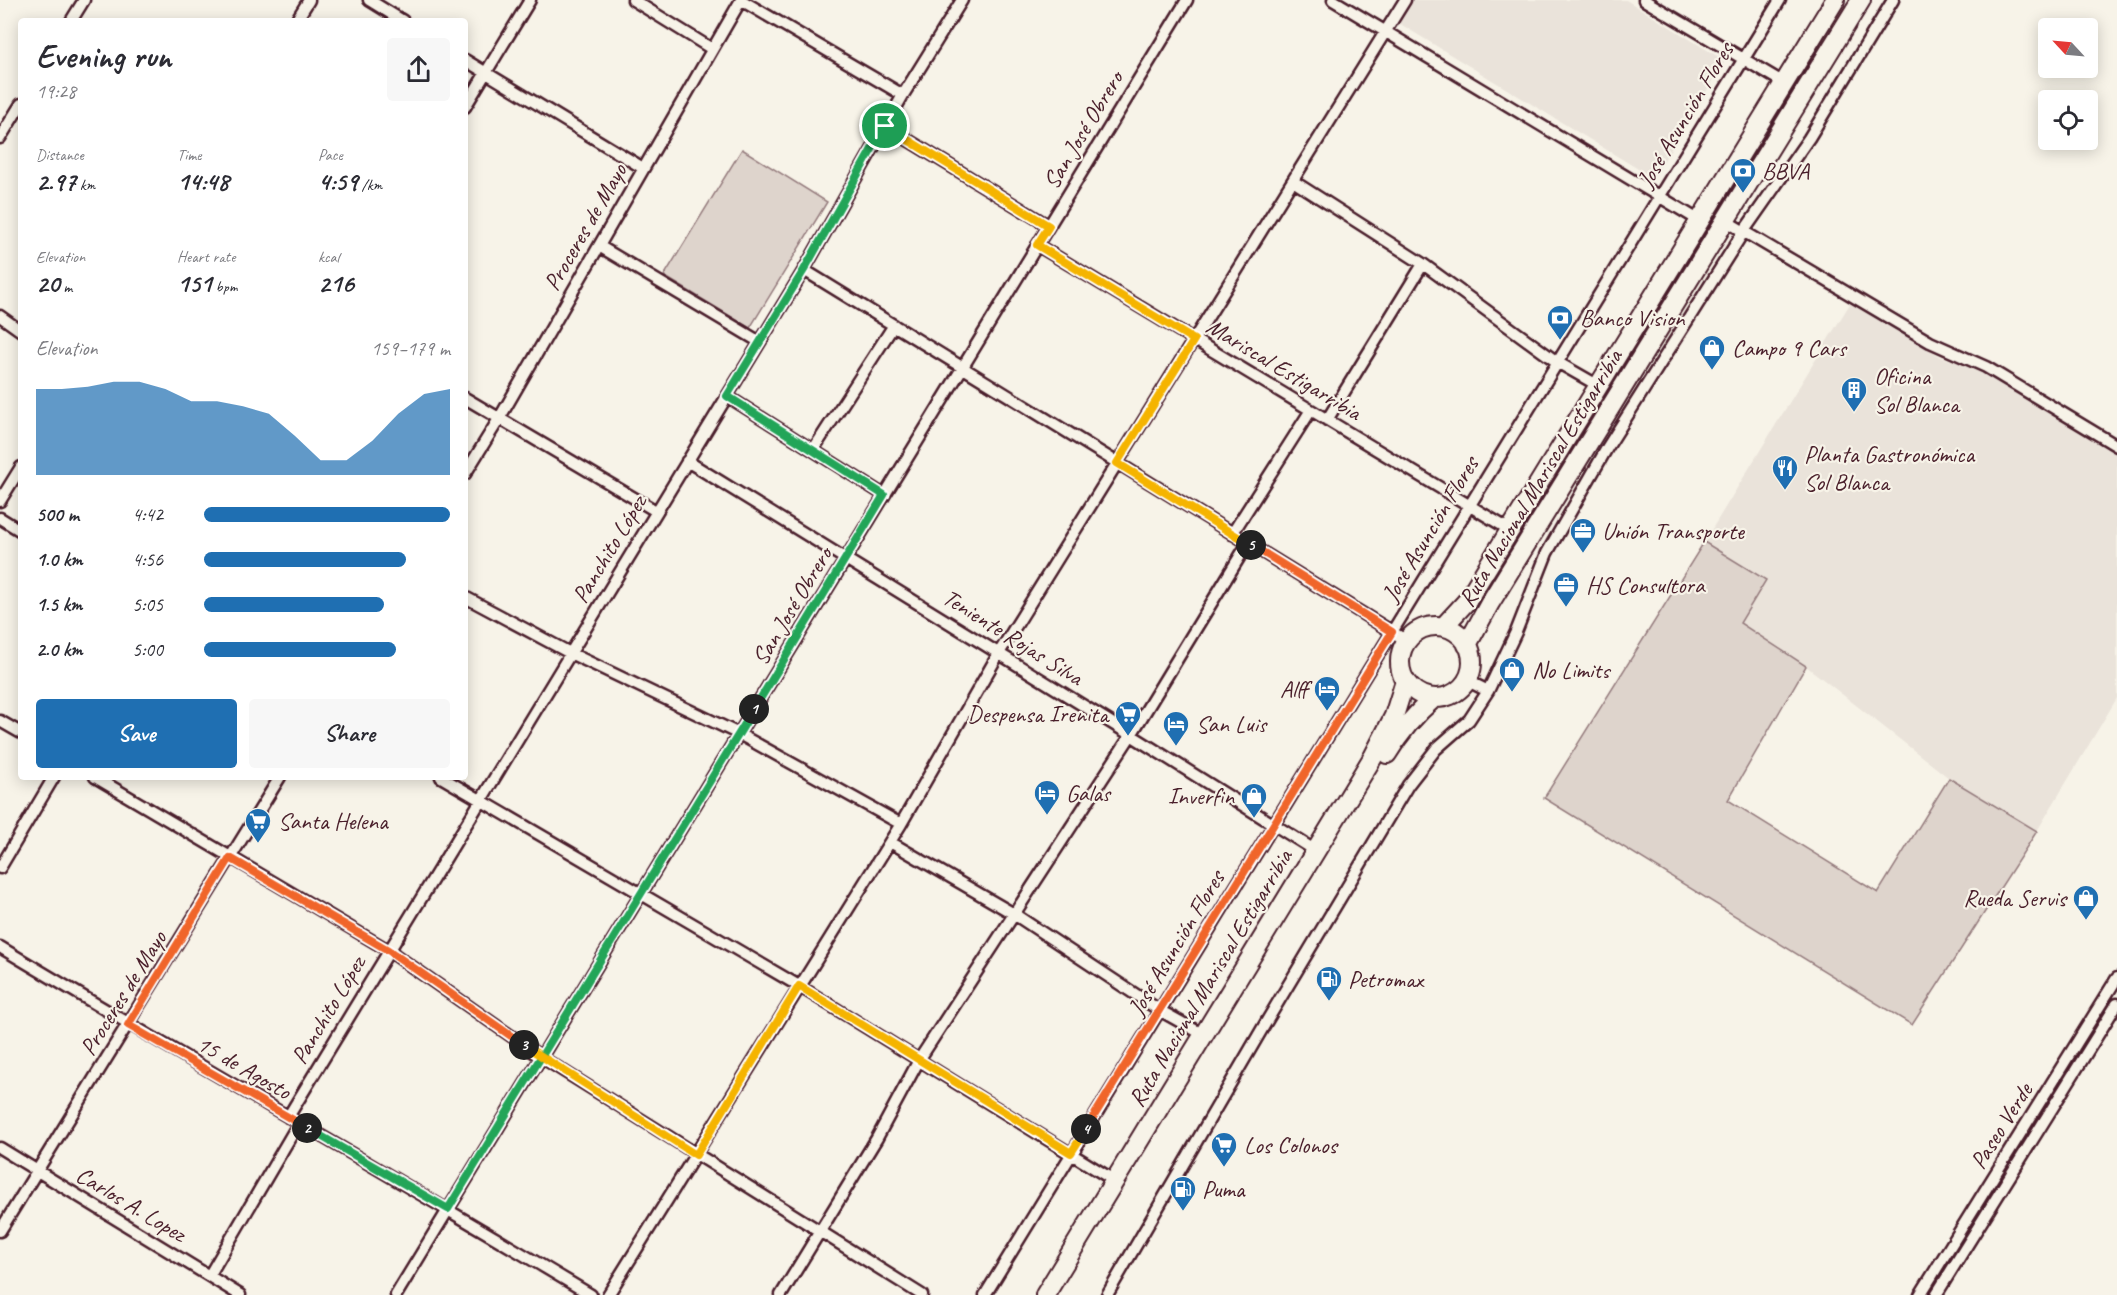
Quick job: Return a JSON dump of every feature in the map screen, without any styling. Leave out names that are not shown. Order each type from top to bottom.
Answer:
[{"type":"highway","name":"Ruta Nacional Mariscal Estigarribia","points":[[1443,627],[1466,602],[1835,0]]},
{"type":"highway","name":"Ruta Nacional Mariscal Estigarribia","points":[[1467,645],[1496,593],[1861,0]]},
{"type":"highway","points":[[1443,627],[1458,633],[1467,645],[1472,663],[1467,681],[1453,694],[1444,698],[1434,698],[1417,694],[1405,681],[1400,663],[1402,651],[1399,637],[1423,629],[1443,627]]},
{"type":"highway","name":"Ruta Nacional Mariscal Estigarribia","points":[[1045,1295],[1373,757],[1394,716],[1405,681]]},
{"type":"highway","name":"Ruta Nacional Mariscal Estigarribia","points":[[1054,1295],[1402,729],[1434,698]]},
{"type":"street","points":[[73,18],[84,0]]},
{"type":"street","points":[[298,18],[309,0]]},
{"type":"street","points":[[369,0],[398,18]]},
{"type":"street","points":[[468,102],[530,0]]},
{"type":"street","points":[[633,0],[712,49]]},
{"type":"street","points":[[741,0],[903,95]]},
{"type":"street","name":"Proceres de Mayo","points":[[468,469],[741,0]]},
{"type":"street","name":"Panchito López","points":[[288,1117],[804,270],[903,95],[962,0]]},
{"type":"street","name":"San José Obrero","points":[[396,1295],[1187,0]]},
{"type":"street","points":[[1333,0],[1700,221]]},
{"type":"street","points":[[608,1295],[901,824],[999,653],[1405,0]]},
{"type":"street","points":[[1644,0],[1784,83]]},
{"type":"street","name":"José Asunción Flores","points":[[985,1295],[1273,825],[1399,637],[1470,505],[1780,0]]},
{"type":"street","points":[[1107,1295],[1276,1005],[1408,785],[1437,749],[1469,720],[1488,691],[1516,632],[1547,553],[1607,448],[1744,231],[1809,138],[1893,0]]},
{"type":"street","points":[[468,62],[643,168]]},
{"type":"street","points":[[0,138],[4,123],[18,107]]},
{"type":"street","points":[[885,126],[1049,226]]},
{"type":"street","points":[[1293,181],[1423,264],[1557,362],[1599,386]]},
{"type":"street","points":[[1726,221],[1930,342],[1986,367],[2117,446]]},
{"type":"street","name":"Mariscal Estigarribia","points":[[1037,245],[1510,530]]},
{"type":"street","points":[[599,246],[760,342]]},
{"type":"street","points":[[1327,420],[1423,264]]},
{"type":"street","points":[[804,270],[1399,637]]},
{"type":"street","points":[[1,318],[18,329]]},
{"type":"street","points":[[813,450],[894,325]]},
{"type":"street","points":[[727,396],[884,495]]},
{"type":"street","points":[[468,400],[656,512]]},
{"type":"street","points":[[1232,534],[1311,410]]},
{"type":"street","name":"Teniente Rojas Silva","points":[[687,461],[1316,852]]},
{"type":"street","points":[[0,501],[18,472]]},
{"type":"street","points":[[0,518],[18,529]]},
{"type":"street","points":[[781,1295],[877,1138],[919,1060],[1131,735],[1248,543]]},
{"type":"street","points":[[468,599],[570,653],[739,734],[901,824]]},
{"type":"street","points":[[1467,681],[1488,691]]},
{"type":"street","points":[[0,721],[18,731]]},
{"type":"street","points":[[0,868],[52,780]]},
{"type":"street","points":[[100,780],[388,950],[541,1057],[922,1295]]},
{"type":"street","name":"Proceres de Mayo","points":[[0,1232],[278,780]]},
{"type":"street","points":[[446,780],[799,986],[1115,1181]]},
{"type":"street","points":[[890,842],[1014,914],[1160,1010],[1204,1035]]},
{"type":"street","name":"15 de Agosto","points":[[0,947],[128,1025],[448,1209],[591,1295]]},
{"type":"street","name":"Paseo Verde","points":[[1920,1295],[2117,978]]},
{"type":"street","name":"Paseo Verde","points":[[1936,1295],[2117,1004]]},
{"type":"street","points":[[2035,1110],[2046,1118]]},
{"type":"street","points":[[209,1276],[298,1124]]},
{"type":"street","name":"Carlos A. Lopez","points":[[0,1148],[240,1295]]},
{"type":"shaded area","points":[[1411,0],[1626,0],[1725,61],[1653,178],[1397,22]]},
{"type":"shaded area","points":[[742,149],[827,202],[750,328],[664,276]]},
{"type":"shaded area","points":[[1851,302],[1941,357],[1981,370],[2117,453],[2117,698],[2037,831],[1949,778],[1806,666],[1740,623],[1704,542]]},
{"type":"shaded area","points":[[1704,542],[1766,580],[1740,623],[1806,666],[1728,800],[1878,893],[1949,778],[2037,831],[1912,1025],[1544,798]]},
{"type":"place","name":"BBVA","points":[[1743,194]]},
{"type":"place","name":"Banco Vision","points":[[1560,341]]},
{"type":"place","name":"Campo 9 Cars","points":[[1712,371]]},
{"type":"place","name":"Oficina Sol Blanca","points":[[1854,413]]},
{"type":"place","name":"Planta Gastronómica Sol Blanca","points":[[1785,491]]},
{"type":"place","name":"Unión Transporte","points":[[1583,554]]},
{"type":"place","name":"HS Consultora","points":[[1566,608]]},
{"type":"place","name":"No Limits","points":[[1512,693]]},
{"type":"place","name":"Alff","points":[[1327,712]]},
{"type":"place","name":"Despensa Irenita","points":[[1128,737]]},
{"type":"place","name":"San Luis","points":[[1176,747]]},
{"type":"place","name":"Galas","points":[[1047,816]]},
{"type":"place","name":"Inverfin","points":[[1254,819]]},
{"type":"place","name":"Santa Helena","points":[[258,844]]},
{"type":"place","name":"Rueda Servis","points":[[2086,921]]},
{"type":"place","name":"Petromax","points":[[1329,1002]]},
{"type":"place","name":"Los Colonos","points":[[1224,1168]]},
{"type":"place","name":"Puma","points":[[1183,1212]]},
{"type":"route","points":[[885,126],[804,270],[727,396],[884,495],[739,734],[575,1002],[541,1057],[448,1209],[128,1025],[230,858],[388,950],[541,1057],[696,1155],[799,986],[1071,1153],[1392,632],[1117,463],[1194,340],[1037,245],[1049,226],[885,126]]}]
